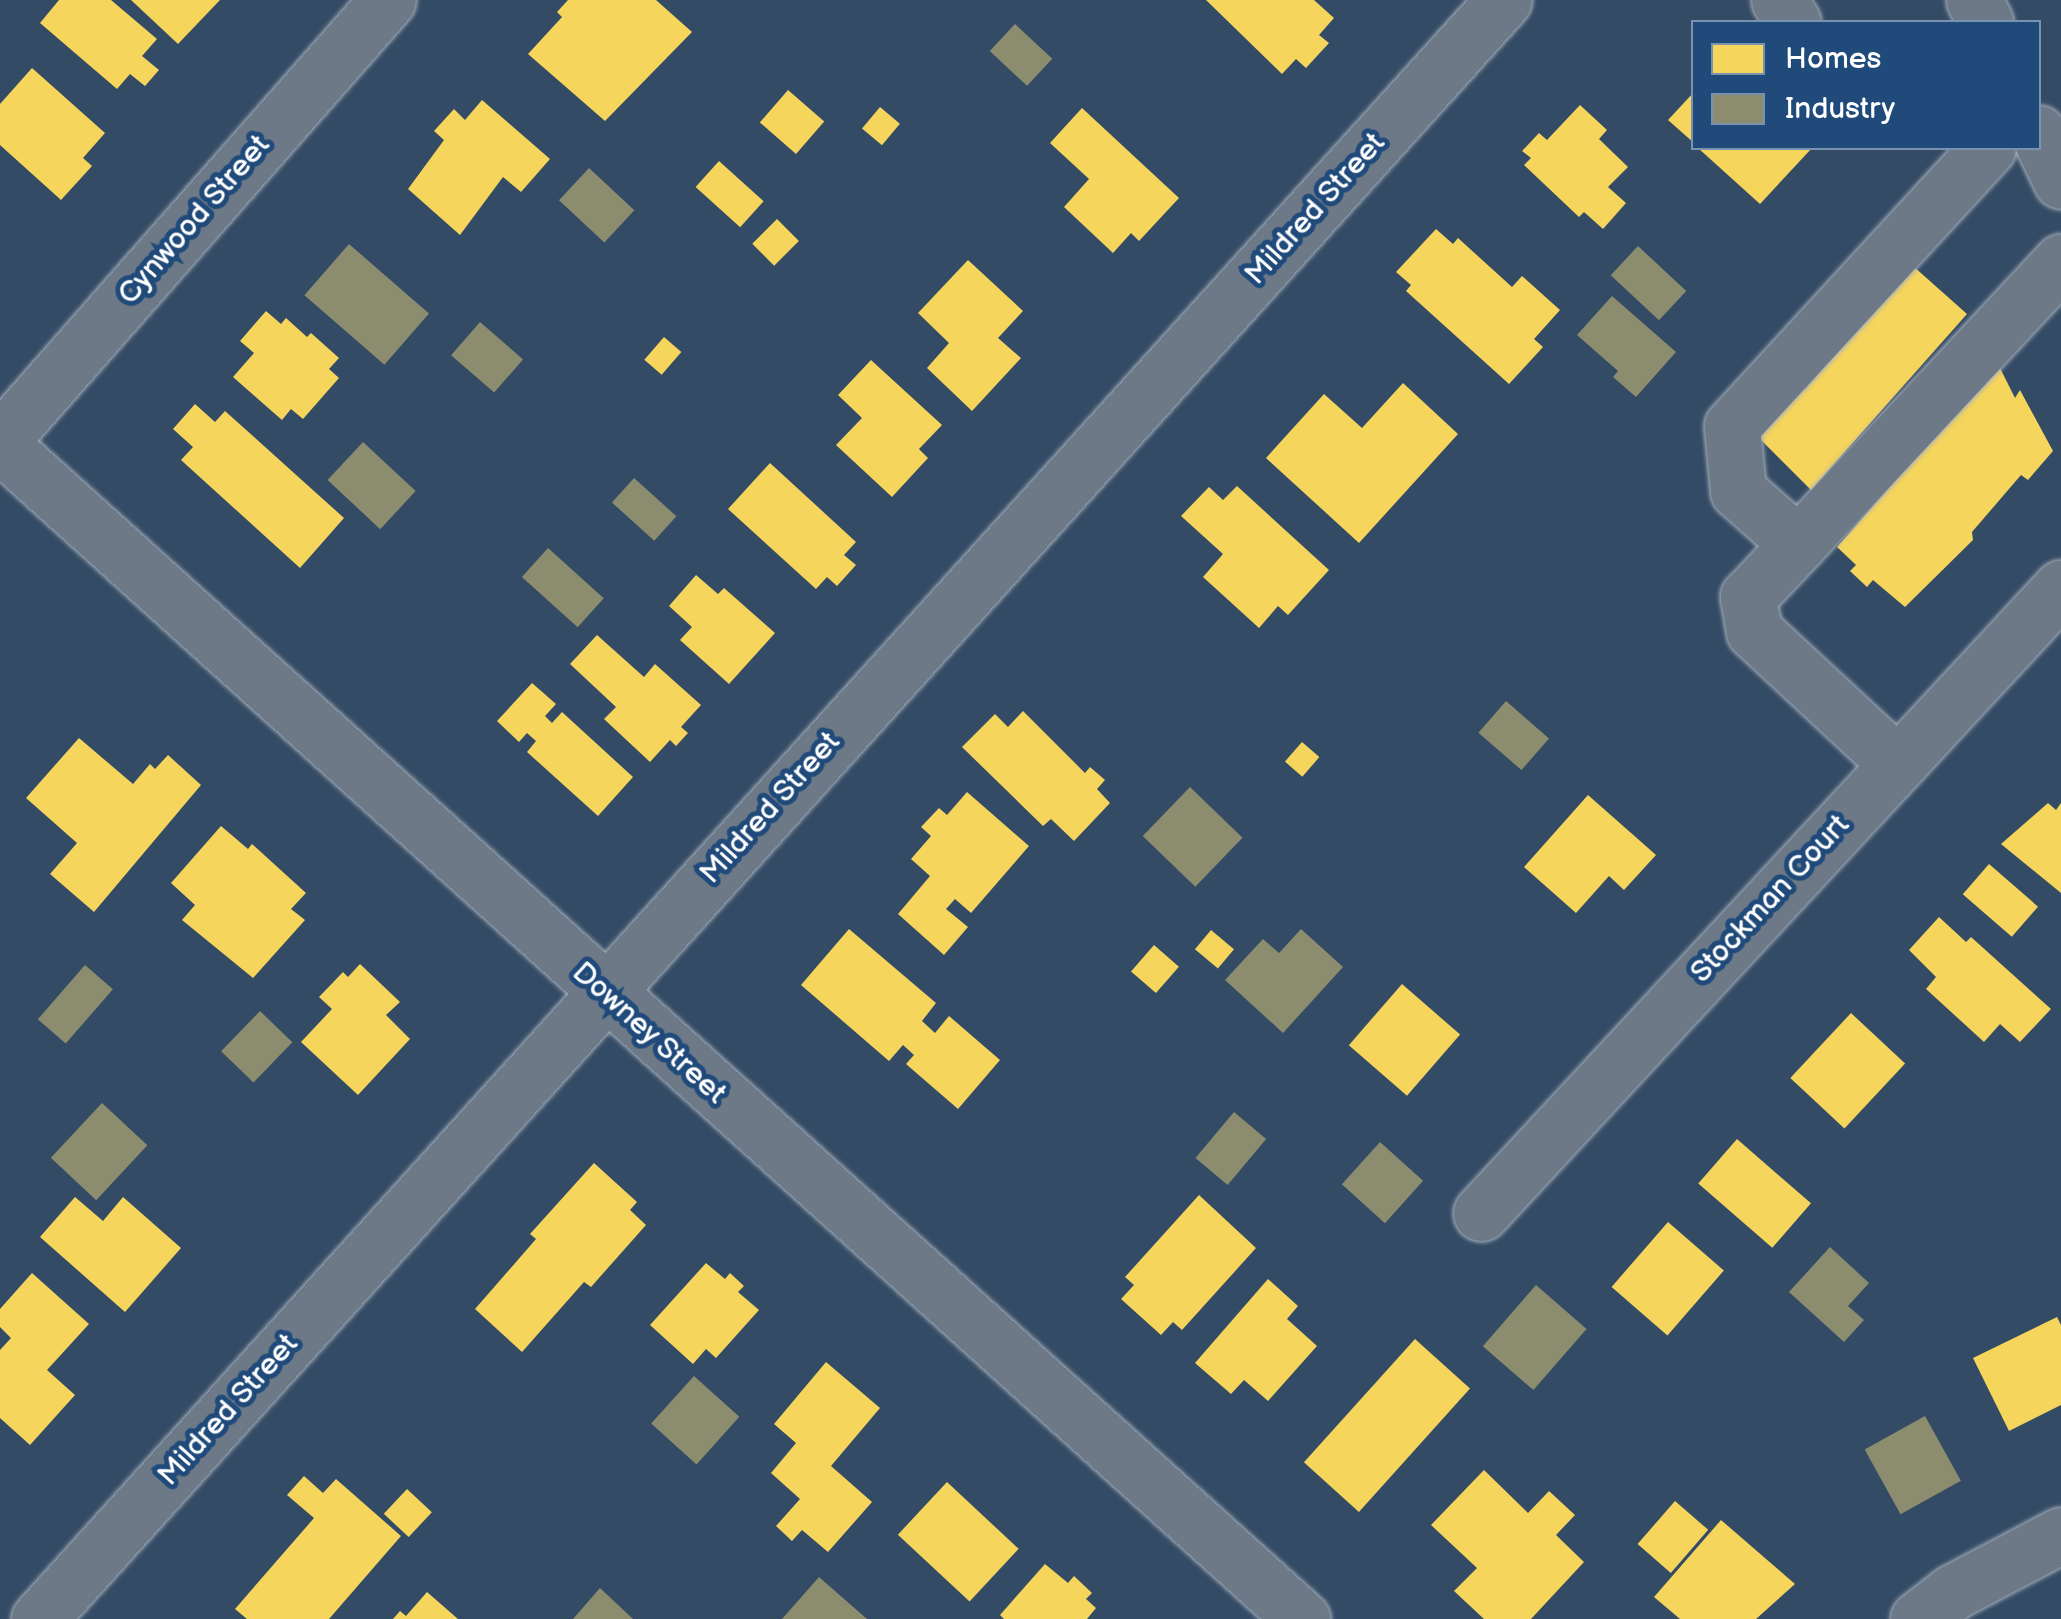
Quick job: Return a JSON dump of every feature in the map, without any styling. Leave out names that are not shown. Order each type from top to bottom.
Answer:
[{"type":"street","name":"Cynwood Street","points":[[0,442],[388,0]]},
{"type":"street","name":"Mildred Street","points":[[50,1615],[604,993],[1504,0]]},
{"type":"street","points":[[2041,140],[2061,180]]},
{"type":"street","points":[[1798,544],[1738,491],[1732,426],[1986,150]]},
{"type":"street","points":[[1896,763],[1754,630],[1748,597],[2061,262]]},
{"type":"street","name":"Downey Street","points":[[0,442],[604,993],[1302,1619]]},
{"type":"street","name":"Stockman Court","points":[[1481,1213],[2061,588]]},
{"type":"street","points":[[1918,1619],[1952,1592],[2061,1535]]},
{"type":"building: Homes","points":[[59,0],[111,0],[157,39],[142,56],[159,70],[145,86],[130,74],[117,89],[40,23]]},
{"type":"building: Homes","points":[[131,0],[220,0],[178,44]]},
{"type":"building: Homes","points":[[568,0],[656,0],[692,32],[605,121],[528,54],[562,17],[557,12]]},
{"type":"building: Homes","points":[[1206,0],[1314,0],[1334,18],[1319,35],[1329,43],[1306,68],[1296,59],[1282,74]]},
{"type":"building: Homes","points":[[32,68],[105,133],[83,158],[92,166],[61,200],[0,145],[0,104]]},
{"type":"building: Homes","points":[[788,90],[824,121],[796,154],[760,122]]},
{"type":"building: Homes","points":[[1691,95],[1691,140],[1668,120]]},
{"type":"building: Homes","points":[[482,100],[550,159],[521,192],[503,177],[460,235],[408,189],[444,140],[434,131],[454,109],[465,120]]},
{"type":"building: Homes","points":[[1580,105],[1607,130],[1599,139],[1628,167],[1608,187],[1626,203],[1603,229],[1584,212],[1579,217],[1524,165],[1531,158],[1522,151],[1539,133],[1547,140]]},
{"type":"building: Homes","points":[[880,107],[900,124],[882,145],[862,128]]},
{"type":"building: Homes","points":[[1082,108],[1179,198],[1139,241],[1131,233],[1113,253],[1064,207],[1089,179],[1050,143]]},
{"type":"building: Homes","points":[[1700,150],[1810,150],[1760,204]]},
{"type":"building: Homes","points":[[719,161],[764,201],[740,227],[696,187]]},
{"type":"building: Homes","points":[[777,219],[799,241],[774,266],[752,244]]},
{"type":"building: Homes","points":[[1436,229],[1453,244],[1458,238],[1512,287],[1522,276],[1560,310],[1534,339],[1543,347],[1509,384],[1406,291],[1411,285],[1396,272]]},
{"type":"building: Homes","points":[[968,260],[1023,311],[998,338],[1021,358],[972,411],[927,368],[949,343],[918,313]]},
{"type":"building: Homes","points":[[1913,266],[1967,314],[1811,490],[1755,434],[1799,384],[1805,389]]},
{"type":"building: Homes","points":[[266,311],[281,324],[286,318],[307,337],[311,333],[339,358],[329,369],[339,378],[303,419],[291,409],[282,420],[233,377],[254,353],[240,341]]},
{"type":"building: Homes","points":[[664,337],[681,352],[662,375],[644,360]]},
{"type":"building: Homes","points":[[871,360],[942,425],[919,449],[928,458],[892,497],[836,445],[862,418],[838,395]]},
{"type":"building: Homes","points":[[1998,364],[2015,398],[2020,390],[2053,451],[2028,480],[2021,475],[1972,532],[1973,540],[1905,607],[1873,580],[1867,587],[1850,571],[1856,565],[1837,547]]},
{"type":"building: Homes","points":[[1403,383],[1458,434],[1359,543],[1266,458],[1324,394],[1362,428]]},
{"type":"building: Homes","points":[[195,404],[215,422],[225,411],[344,518],[300,568],[181,460],[193,447],[173,429]]},
{"type":"building: Homes","points":[[770,463],[856,542],[844,555],[856,565],[837,586],[827,577],[816,589],[728,509]]},
{"type":"building: Homes","points":[[1237,486],[1329,570],[1288,615],[1278,606],[1259,628],[1203,577],[1223,554],[1181,516],[1209,487],[1223,500]]},
{"type":"building: Homes","points":[[696,575],[718,594],[724,588],[775,633],[729,684],[680,640],[692,627],[669,606]]},
{"type":"building: Homes","points":[[597,635],[644,677],[655,664],[701,705],[681,727],[688,733],[676,746],[670,740],[650,762],[604,719],[616,707],[570,664]]},
{"type":"building: Homes","points":[[532,683],[556,704],[545,716],[552,723],[562,712],[633,777],[598,816],[527,752],[536,741],[527,733],[519,742],[497,721]]},
{"type":"building: Homes","points":[[1023,711],[1085,773],[1090,767],[1105,780],[1097,789],[1110,803],[1074,841],[1051,819],[1043,826],[962,747],[995,714],[1008,727]]},
{"type":"building: Homes","points":[[79,738],[133,784],[150,764],[155,769],[168,755],[201,785],[94,912],[50,874],[77,843],[26,798]]},
{"type":"building: Homes","points":[[1302,742],[1319,757],[1302,777],[1285,762]]},
{"type":"building: Homes","points":[[967,792],[1029,846],[971,913],[955,899],[946,909],[968,927],[944,955],[898,914],[930,876],[911,859],[931,836],[921,827],[939,808],[947,815]]},
{"type":"building: Homes","points":[[1588,795],[1656,855],[1624,890],[1609,876],[1576,913],[1524,867]]},
{"type":"building: Homes","points":[[2048,803],[2056,810],[2061,803],[2061,893],[2001,844]]},
{"type":"building: Homes","points":[[221,826],[248,849],[252,844],[306,893],[291,909],[305,920],[253,978],[182,920],[195,905],[171,883]]},
{"type":"building: Homes","points":[[1989,864],[2038,907],[2012,937],[1963,894]]},
{"type":"building: Homes","points":[[1939,917],[1966,942],[1971,937],[2051,1009],[2020,1042],[2000,1024],[1984,1042],[1926,989],[1936,977],[1909,950]]},
{"type":"building: Homes","points":[[849,929],[936,1003],[922,1021],[935,1033],[949,1016],[1000,1060],[958,1109],[906,1064],[914,1055],[903,1045],[889,1061],[801,985]]},
{"type":"building: Homes","points":[[1211,930],[1234,949],[1218,968],[1195,949]]},
{"type":"building: Homes","points":[[1154,945],[1179,967],[1156,993],[1131,971]]},
{"type":"building: Homes","points":[[360,964],[400,1002],[386,1015],[410,1039],[358,1095],[301,1042],[332,1009],[319,997],[343,972],[348,977]]},
{"type":"building: Homes","points":[[1402,984],[1460,1035],[1407,1096],[1349,1045]]},
{"type":"building: Homes","points":[[1851,1013],[1905,1063],[1844,1129],[1790,1078]]},
{"type":"building: Homes","points":[[1737,1139],[1811,1203],[1772,1248],[1698,1184]]},
{"type":"building: Homes","points":[[594,1163],[637,1202],[630,1210],[646,1225],[591,1287],[584,1282],[522,1352],[475,1309],[536,1239],[530,1234]]},
{"type":"building: Homes","points":[[1199,1195],[1256,1248],[1182,1330],[1173,1322],[1161,1335],[1121,1299],[1134,1285],[1125,1277]]},
{"type":"building: Homes","points":[[75,1197],[103,1221],[123,1197],[181,1248],[125,1312],[40,1237]]},
{"type":"building: Homes","points":[[1668,1222],[1724,1271],[1667,1335],[1612,1287]]},
{"type":"building: Homes","points":[[706,1263],[725,1279],[730,1273],[744,1286],[738,1292],[759,1310],[716,1358],[706,1349],[693,1364],[650,1325]]},
{"type":"building: Homes","points":[[32,1273],[89,1324],[47,1370],[75,1395],[30,1445],[0,1418],[0,1350],[11,1338],[0,1327],[0,1309]]},
{"type":"building: Homes","points":[[1268,1279],[1298,1306],[1287,1319],[1317,1346],[1268,1401],[1244,1380],[1231,1394],[1195,1363]]},
{"type":"building: Homes","points":[[2057,1317],[2061,1325],[2061,1405],[2009,1431],[1973,1358]]},
{"type":"building: Homes","points":[[1415,1339],[1470,1389],[1359,1512],[1304,1462]]},
{"type":"building: Homes","points":[[826,1362],[880,1408],[831,1466],[872,1502],[828,1552],[802,1530],[792,1541],[776,1526],[800,1499],[771,1473],[796,1443],[774,1424]]},
{"type":"building: Homes","points":[[1484,1470],[1528,1513],[1549,1491],[1575,1515],[1556,1535],[1584,1562],[1531,1619],[1484,1619],[1454,1591],[1477,1568],[1431,1525]]},
{"type":"building: Homes","points":[[304,1476],[323,1493],[336,1479],[401,1536],[329,1619],[247,1619],[235,1609],[314,1518],[287,1495]]},
{"type":"building: Homes","points":[[947,1482],[1019,1549],[970,1601],[898,1535]]},
{"type":"building: Homes","points":[[407,1489],[432,1512],[409,1537],[384,1514]]},
{"type":"building: Homes","points":[[1675,1501],[1708,1530],[1671,1573],[1638,1544]]},
{"type":"building: Homes","points":[[1721,1520],[1795,1584],[1756,1619],[1680,1619],[1654,1597]]},
{"type":"building: Homes","points":[[1045,1564],[1068,1583],[1074,1576],[1092,1593],[1086,1599],[1096,1608],[1087,1619],[1004,1619],[1000,1615]]},
{"type":"building: Homes","points":[[427,1592],[458,1619],[393,1619],[400,1611],[406,1616]]},
{"type":"building: Industry","points":[[1015,24],[1052,59],[1027,86],[990,51]]},
{"type":"building: Industry","points":[[589,168],[634,210],[604,242],[559,200]]},
{"type":"building: Industry","points":[[349,244],[429,314],[384,365],[304,295]]},
{"type":"building: Industry","points":[[1638,246],[1686,291],[1659,320],[1611,275]]},
{"type":"building: Industry","points":[[1612,296],[1676,352],[1636,397],[1613,377],[1618,371],[1577,335]]},
{"type":"building: Industry","points":[[480,322],[523,359],[494,393],[451,355]]},
{"type":"building: Industry","points":[[363,442],[416,491],[380,529],[328,480]]},
{"type":"building: Industry","points":[[634,478],[676,516],[654,541],[612,503]]},
{"type":"building: Industry","points":[[548,548],[604,598],[578,627],[522,577]]},
{"type":"building: Industry","points":[[1506,701],[1549,738],[1521,770],[1478,733]]},
{"type":"building: Industry","points":[[1190,787],[1243,838],[1195,887],[1143,836]]},
{"type":"building: Industry","points":[[1301,929],[1343,967],[1283,1033],[1225,980],[1263,939],[1279,953]]},
{"type":"building: Industry","points":[[85,965],[113,989],[66,1044],[38,1019]]},
{"type":"building: Industry","points":[[260,1011],[292,1042],[253,1083],[221,1051]]},
{"type":"building: Industry","points":[[102,1103],[147,1145],[96,1200],[51,1158]]},
{"type":"building: Industry","points":[[1234,1112],[1266,1139],[1228,1185],[1195,1158]]},
{"type":"building: Industry","points":[[1380,1142],[1423,1181],[1385,1223],[1342,1184]]},
{"type":"building: Industry","points":[[1830,1247],[1869,1283],[1848,1306],[1864,1320],[1844,1342],[1789,1292]]},
{"type":"building: Industry","points":[[1536,1285],[1587,1329],[1533,1390],[1483,1346]]},
{"type":"building: Industry","points":[[694,1376],[739,1417],[697,1464],[651,1424]]},
{"type":"building: Industry","points":[[1925,1416],[1961,1481],[1901,1514],[1865,1449]]},
{"type":"building: Industry","points":[[819,1577],[867,1619],[782,1619]]},
{"type":"building: Industry","points":[[600,1588],[633,1619],[573,1619]]}]
